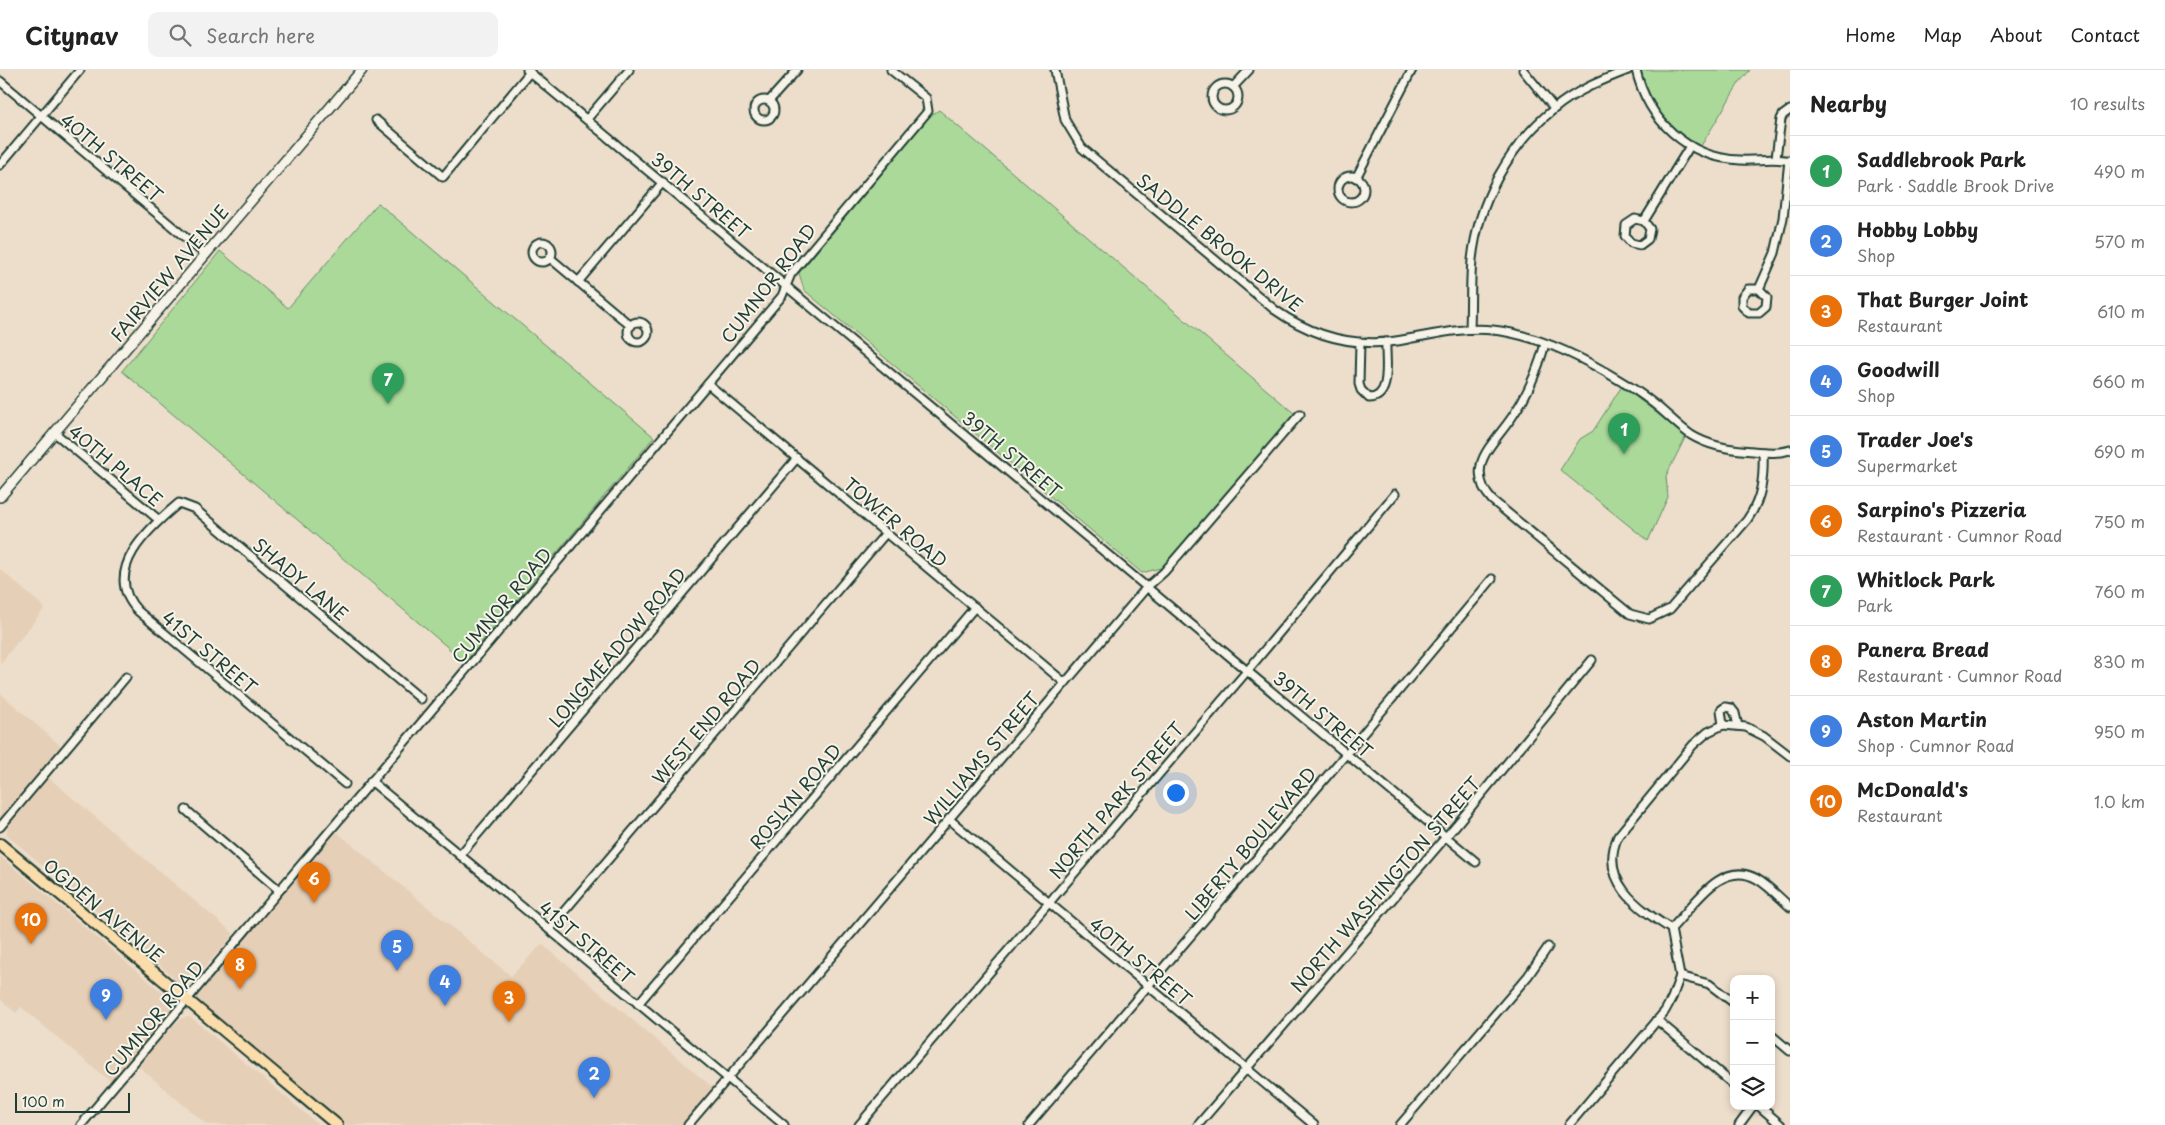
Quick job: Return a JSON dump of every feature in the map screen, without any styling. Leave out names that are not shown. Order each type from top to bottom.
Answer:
[{"type":"main road","name":"OGDEN AVENUE","points":[[0,844],[337,1125]]},
{"type":"street","points":[[0,165],[80,70]]},
{"type":"street","name":"FAIRVIEW AVENUE","points":[[0,497],[362,70]]},
{"type":"street","points":[[587,119],[629,70]]},
{"type":"street","points":[[769,101],[797,70]]},
{"type":"street","name":"CUMNOR ROAD","points":[[82,1125],[782,296],[791,274],[928,111],[926,98],[891,70]]},
{"type":"street","name":"SADDLE BROOK DRIVE","points":[[1055,70],[1062,107],[1069,128],[1075,139],[1092,157],[1275,310],[1301,326],[1338,340],[1360,342],[1386,342],[1470,329],[1501,331],[1546,344],[1589,363],[1648,399],[1692,435],[1724,448],[1763,452],[1790,450]]},
{"type":"street","points":[[1233,87],[1249,70]]},
{"type":"street","points":[[1356,178],[1412,70]]},
{"type":"street","points":[[1523,70],[1554,108]]},
{"type":"street","points":[[1470,329],[1472,260],[1478,226],[1490,193],[1514,151],[1531,130],[1554,108],[1590,86],[1628,70]]},
{"type":"street","points":[[1636,70],[1644,95],[1662,124],[1680,141],[1710,155],[1726,159],[1776,158],[1789,161],[1783,218],[1775,253],[1759,289]]},
{"type":"street","points":[[376,120],[443,177],[529,71]]},
{"type":"street","name":"39TH STREET","points":[[529,71],[1476,862]]},
{"type":"street","name":"40TH STREET","points":[[0,82],[206,256]]},
{"type":"street","points":[[1776,158],[1781,119],[1790,110]]},
{"type":"street","points":[[1644,221],[1690,146]]},
{"type":"street","points":[[578,282],[663,182]]},
{"type":"street","points":[[550,258],[630,326]]},
{"type":"street","points":[[1360,342],[1359,384],[1361,390],[1369,398],[1374,398],[1380,394],[1385,386],[1386,342]]},
{"type":"street","points":[[1546,344],[1529,389],[1515,413],[1484,457],[1479,476],[1483,489],[1492,500],[1630,614],[1648,619],[1670,610],[1747,520],[1757,505],[1761,494],[1763,452]]},
{"type":"street","name":"TOWER ROAD","points":[[708,384],[1065,683]]},
{"type":"street","name":"WILLIAMS STREET","points":[[688,1125],[1147,586],[1164,572],[1300,414]]},
{"type":"street","name":"40TH PLACE","points":[[55,432],[159,520]]},
{"type":"street","name":"LONGMEADOW ROAD","points":[[460,855],[797,458]]},
{"type":"street","name":"NORTH PARK STREET","points":[[859,1125],[1248,670],[1395,494]]},
{"type":"street","name":"SHADY LANE","points":[[159,520],[179,503],[195,509],[421,699]]},
{"type":"street","name":"41ST STREET","points":[[159,520],[131,553],[127,562],[123,582],[131,602],[145,617],[345,784]]},
{"type":"street","name":"WEST END ROAD","points":[[549,930],[886,533]]},
{"type":"street","name":"LIBERTY BOULEVARD","points":[[1029,1125],[1346,754],[1492,579]]},
{"type":"street","name":"ROSLYN ROAD","points":[[638,1004],[975,607]]},
{"type":"street","name":"NORTH WASHINGTON STREET","points":[[1198,1125],[1445,836],[1592,660]]},
{"type":"street","points":[[0,827],[126,678]]},
{"type":"street","points":[[1722,725],[1721,710],[1731,708],[1735,713],[1735,726]]},
{"type":"street","points":[[1569,1125],[1657,1020],[1672,998],[1680,976],[1672,929],[1652,917],[1622,890],[1616,876],[1612,861],[1614,844],[1620,832],[1693,745],[1708,732],[1722,725],[1750,729],[1764,736],[1790,756]]},
{"type":"street","name":"41ST STREET","points":[[371,781],[784,1125]]},
{"type":"street","points":[[186,810],[279,890]]},
{"type":"street","name":"40TH STREET","points":[[950,819],[1314,1125]]},
{"type":"street","points":[[1672,929],[1710,886],[1727,876],[1738,874],[1752,877],[1790,907]]},
{"type":"street","points":[[1400,1125],[1528,976],[1548,947]]},
{"type":"street","points":[[1680,976],[1709,984],[1730,1000]]},
{"type":"street","points":[[1657,1020],[1730,1082]]},
{"type":"street","points":[[1775,1038],[1790,1051]]},
{"type":"street","points":[[1739,1125],[1750,1110]]},
{"type":"street","points":[[1764,1110],[1782,1125]]},
{"type":"shaded area","points":[[0,569],[45,608],[0,664]]},
{"type":"shaded area","points":[[0,693],[63,748],[0,819]]},
{"type":"shaded area","points":[[48,777],[234,934],[190,984],[183,985],[7,835],[7,828]]},
{"type":"shaded area","points":[[332,828],[511,976],[542,944],[717,1091],[688,1125],[331,1125],[183,1001]]},
{"type":"shaded area","points":[[0,856],[171,1000],[172,1006],[165,1022],[112,1083],[21,1007],[16,1013],[0,999]]},
{"type":"shaded area","points":[[189,1017],[319,1125],[207,1125],[138,1066],[171,1027],[182,1018]]},
{"type":"green space","points":[[1641,70],[1750,70],[1739,83],[1701,146],[1680,133],[1662,115],[1649,94]]},
{"type":"green space","points":[[939,110],[1295,414],[1164,567],[1142,573],[804,290],[799,273],[931,115]]},
{"type":"green space","points":[[378,203],[654,437],[465,662],[122,371],[220,251],[288,308]]},
{"type":"green space","points":[[1622,386],[1686,436],[1666,476],[1668,497],[1648,541],[1560,470],[1580,439],[1593,431]]},
{"type":"place","name":"Whitlock Park","points":[[388,404]]},
{"type":"place","name":"Saddlebrook Park","points":[[1624,454]]},
{"type":"place","name":"Sarpino's Pizzeria","points":[[314,903]]},
{"type":"place","name":"McDonald's","points":[[31,944]]},
{"type":"place","name":"Trader Joe's","points":[[397,971]]},
{"type":"place","name":"Panera Bread","points":[[240,989]]},
{"type":"place","name":"Goodwill","points":[[445,1006]]},
{"type":"place","name":"Aston Martin","points":[[106,1020]]},
{"type":"place","name":"That Burger Joint","points":[[509,1022]]},
{"type":"place","name":"Hobby Lobby","points":[[594,1098]]}]
